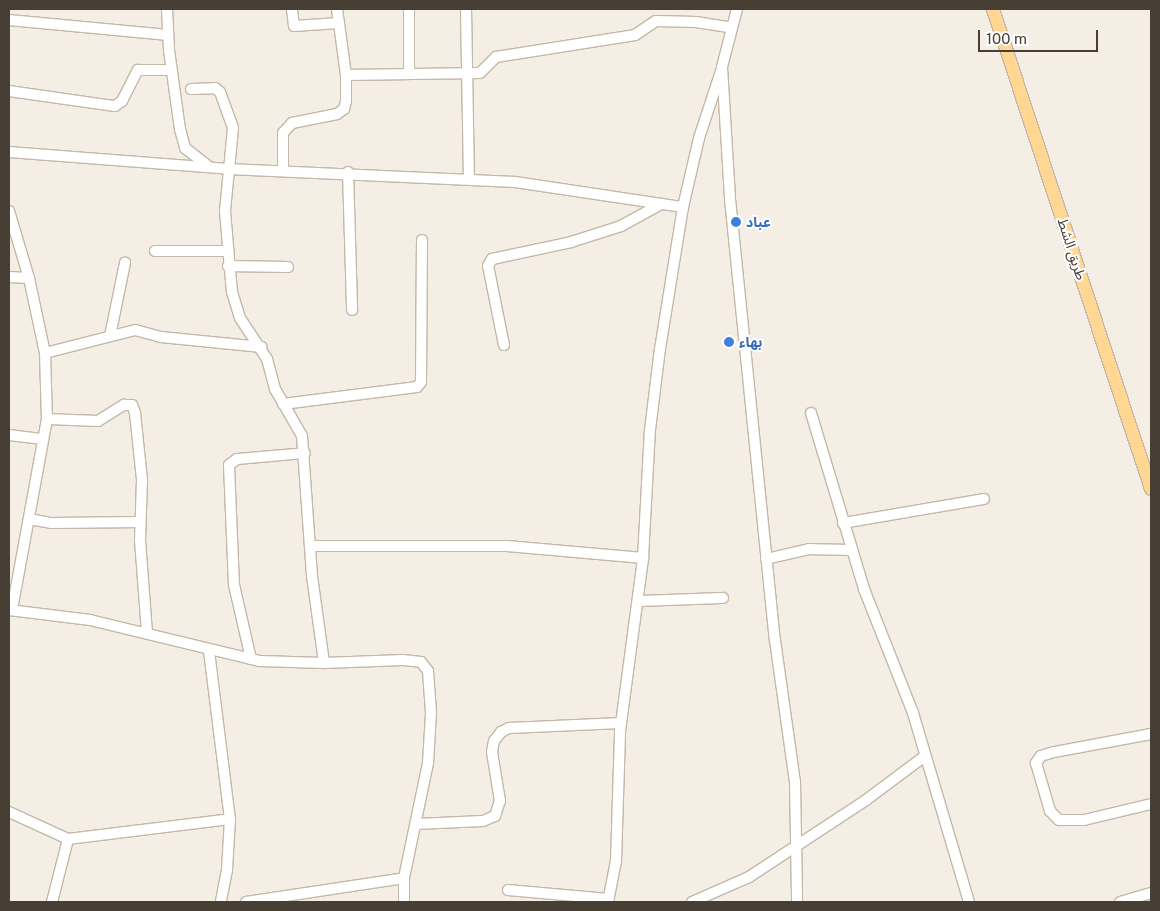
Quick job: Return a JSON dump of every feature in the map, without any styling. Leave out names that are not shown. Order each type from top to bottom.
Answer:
[{"type":"main road","name":"طريق الشط","points":[[993,9],[1151,489]]},
{"type":"street","points":[[167,9],[171,70],[186,148],[198,161],[212,167]]},
{"type":"street","points":[[292,9],[294,26],[339,22]]},
{"type":"street","points":[[283,169],[283,133],[292,123],[337,114],[344,109],[346,74],[337,9]]},
{"type":"street","points":[[409,9],[409,74]]},
{"type":"street","points":[[466,9],[469,178]]},
{"type":"street","points":[[508,890],[560,892],[608,900],[616,861],[621,722],[643,558],[651,421],[683,207],[699,138],[722,67],[737,9]]},
{"type":"street","points":[[9,20],[168,35]]},
{"type":"street","points":[[346,74],[480,73],[496,57],[502,55],[634,35],[656,21],[696,22],[732,28]]},
{"type":"street","points":[[722,67],[731,218],[766,559],[795,782],[798,842],[797,902]]},
{"type":"street","points":[[9,91],[115,106],[122,101],[138,70],[171,70]]},
{"type":"street","points":[[191,89],[214,88],[224,97],[233,128],[225,211],[228,266],[240,318],[262,347],[283,404],[302,436],[305,453],[310,546],[324,663]]},
{"type":"street","points":[[9,152],[228,169],[283,169],[469,178],[558,187],[683,207]]},
{"type":"street","points":[[348,172],[352,310]]},
{"type":"street","points":[[504,345],[488,266],[492,259],[571,242],[621,226],[661,204]]},
{"type":"street","points":[[9,211],[29,278],[45,353],[47,419],[10,609],[90,620],[209,651],[251,659],[324,663],[403,660],[421,662],[428,671],[431,714],[428,762],[404,878],[404,902]]},
{"type":"street","points":[[283,404],[416,387],[422,382],[422,240]]},
{"type":"street","points":[[155,251],[227,251]]},
{"type":"street","points":[[110,336],[125,263]]},
{"type":"street","points":[[228,266],[288,267]]},
{"type":"street","points":[[9,277],[29,278]]},
{"type":"street","points":[[45,353],[135,330],[161,337],[262,347]]},
{"type":"street","points":[[47,419],[98,421],[124,405],[132,405],[135,413],[142,480],[140,522],[147,634]]},
{"type":"street","points":[[811,413],[843,523],[873,616],[913,713],[969,902]]},
{"type":"street","points":[[9,435],[43,440]]},
{"type":"street","points":[[251,659],[234,584],[229,464],[237,459],[305,453]]},
{"type":"street","points":[[843,523],[984,499]]},
{"type":"street","points":[[29,519],[51,522],[140,522]]},
{"type":"street","points":[[310,546],[507,546],[643,558]]},
{"type":"street","points":[[766,559],[809,549],[852,550]]},
{"type":"street","points":[[638,601],[723,598]]},
{"type":"street","points":[[209,651],[230,818],[228,870],[221,902]]},
{"type":"street","points":[[416,824],[482,821],[495,816],[500,801],[492,752],[494,741],[501,732],[525,727],[621,722]]},
{"type":"street","points":[[1151,734],[1054,752],[1041,756],[1036,763],[1050,811],[1059,820],[1084,820],[1151,804]]},
{"type":"street","points":[[692,902],[739,883],[798,842],[866,800],[925,756]]},
{"type":"street","points":[[9,812],[68,839],[230,818]]},
{"type":"street","points":[[52,902],[68,839]]},
{"type":"street","points":[[246,902],[404,878]]},
{"type":"street","points":[[1120,902],[1151,893]]},
{"type":"place","name":"عباد","points":[[736,222]]},
{"type":"place","name":"بهاء","points":[[729,342]]}]
